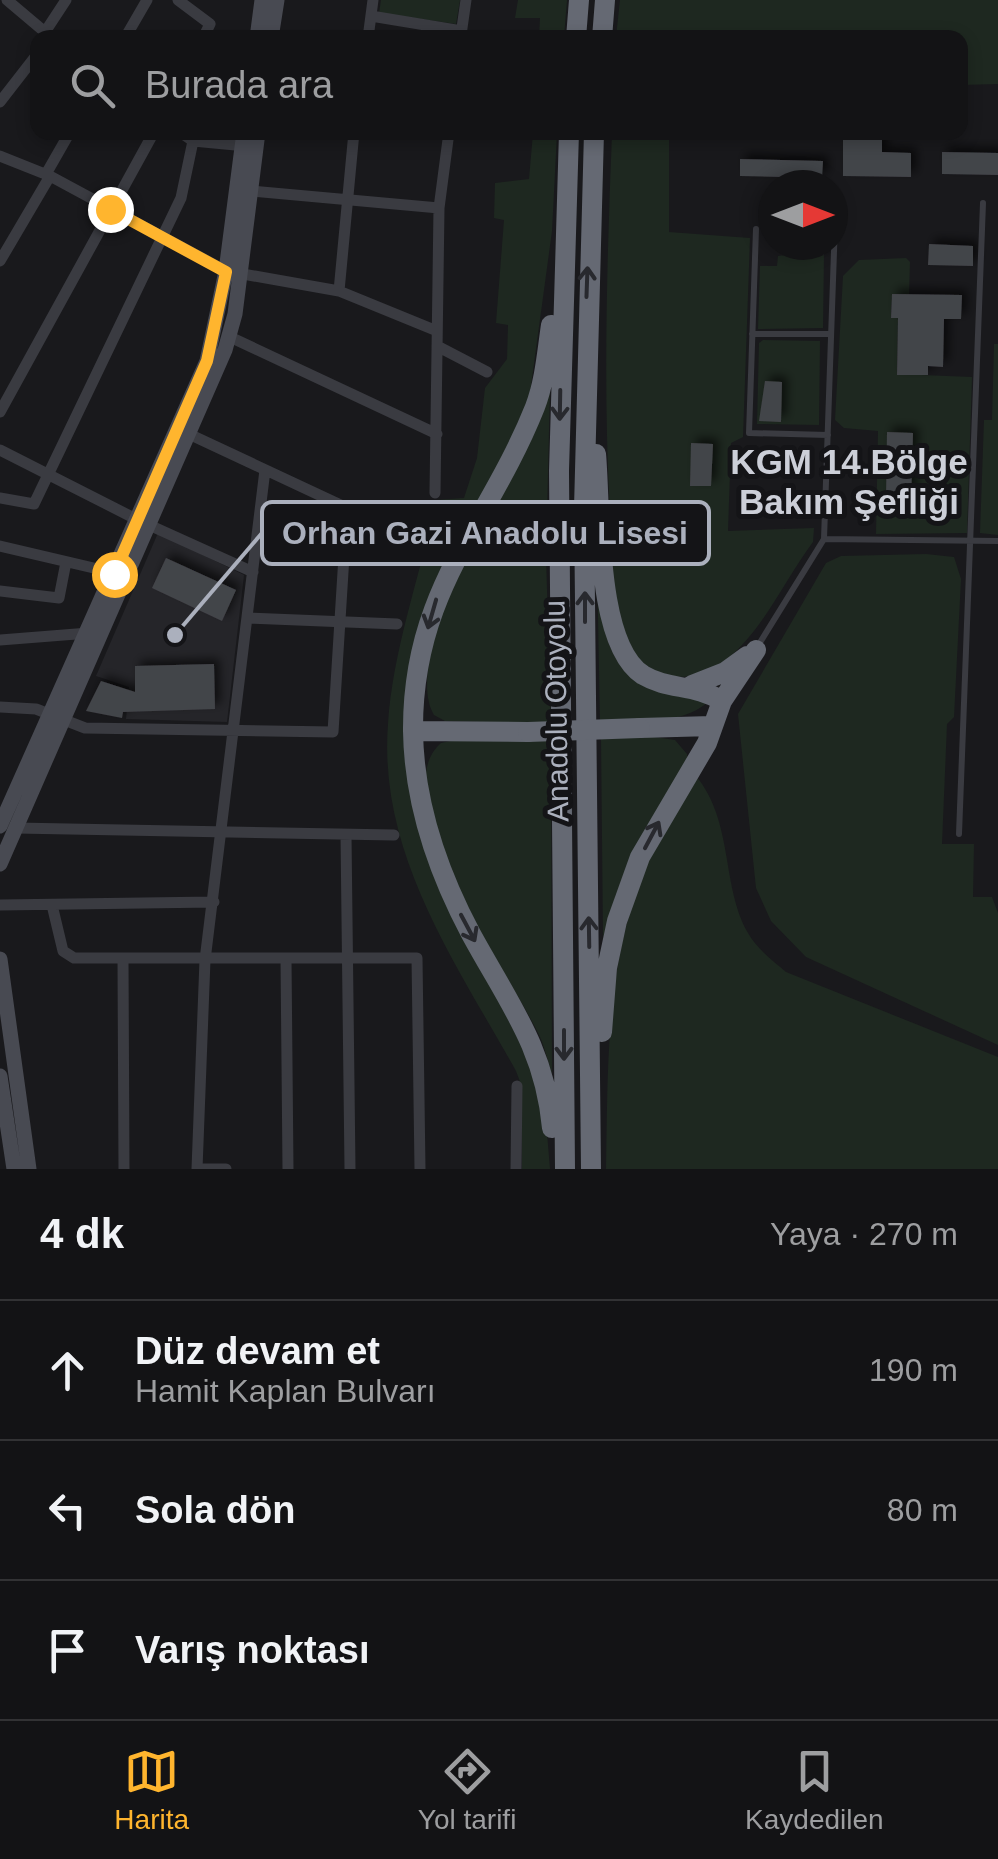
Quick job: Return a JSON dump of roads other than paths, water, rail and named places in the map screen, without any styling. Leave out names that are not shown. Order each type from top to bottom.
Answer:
[{"type":"highway","points":[[577,30],[579,0]]},
{"type":"highway","points":[[603,30],[605,0]]},
{"type":"highway","name":"Anadolu Otoyolu","points":[[564,1169],[559,470],[569,140]]},
{"type":"highway","name":"Anadolu Otoyolu","points":[[594,140],[585,328],[594,1169]]},
{"type":"highway","points":[[557,1169],[550,1098],[537,1054],[440,868],[422,806],[413,731],[420,666],[435,602],[541,388],[564,229]]},
{"type":"highway","points":[[585,328],[615,640],[621,654],[642,674],[669,684],[692,685],[725,672],[756,650]]},
{"type":"highway","points":[[594,1169],[606,985],[617,921],[640,857],[694,764],[722,702],[756,650]]},
{"type":"highway","points":[[692,685],[722,702]]},
{"type":"highway","points":[[413,731],[712,726]]},
{"type":"highway","points":[[668,728],[690,746],[694,764]]},
{"type":"main road","points":[[258,30],[262,0]]},
{"type":"main road","points":[[272,30],[277,0]]},
{"type":"main road","points":[[0,864],[8,827],[145,522],[207,361],[234,273],[250,191],[250,140]]},
{"type":"main road","points":[[59,719],[88,633],[114,574],[190,435],[230,337],[250,140]]},
{"type":"main road","points":[[0,959],[29,1169]]},
{"type":"main road","points":[[0,1076],[14,1169]]},
{"type":"street","points":[[7,0],[42,30]]},
{"type":"street","points":[[52,30],[66,0]]},
{"type":"street","points":[[130,30],[147,0]]},
{"type":"street","points":[[178,0],[210,24],[207,30]]},
{"type":"street","points":[[369,30],[373,0]]},
{"type":"street","points":[[462,30],[466,0]]},
{"type":"street","points":[[370,16],[441,30]]},
{"type":"street","points":[[0,102],[30,63]]},
{"type":"street","points":[[0,261],[66,140]]},
{"type":"street","points":[[0,412],[149,140]]},
{"type":"street","points":[[0,498],[34,504],[187,183],[194,141],[222,140]]},
{"type":"street","points":[[339,291],[344,200],[353,140]]},
{"type":"street","points":[[435,493],[440,208],[448,140]]},
{"type":"street","points":[[0,156],[48,175],[234,273],[339,291],[438,331]]},
{"type":"street","points":[[250,191],[440,208]]},
{"type":"street","points":[[230,337],[437,434]]},
{"type":"street","points":[[438,346],[487,372]]},
{"type":"street","points":[[0,707],[36,708],[85,728],[333,732],[347,508],[190,435]]},
{"type":"street","points":[[0,450],[253,572]]},
{"type":"street","points":[[226,1169],[199,1169],[205,960],[265,470]]},
{"type":"street","points":[[0,546],[114,574]]},
{"type":"street","points":[[0,591],[59,598],[66,562]]},
{"type":"street","points":[[248,618],[397,624]]},
{"type":"street","points":[[0,640],[88,633]]},
{"type":"street","points":[[8,827],[394,835]]},
{"type":"street","points":[[346,835],[350,1169]]},
{"type":"street","points":[[0,905],[214,902]]},
{"type":"street","points":[[52,904],[68,955],[205,960],[417,958],[420,1169]]},
{"type":"street","points":[[124,959],[124,1169]]},
{"type":"street","points":[[286,959],[288,1169]]},
{"type":"street","points":[[516,1169],[517,1086]]},
{"type":"lane","points":[[958,834],[973,539],[983,203]]},
{"type":"lane","points":[[756,229],[749,433],[828,436]]},
{"type":"lane","points":[[756,650],[824,538],[834,260]]},
{"type":"lane","points":[[752,334],[831,334]]},
{"type":"lane","points":[[824,538],[998,541]]},
{"type":"place","name":"Orhan Gazi Anadolu Lisesi","points":[[175,635]]},
{"type":"district","name":"KGM 14.Bölge Bakım Şefliği","points":[[849,481]]}]
